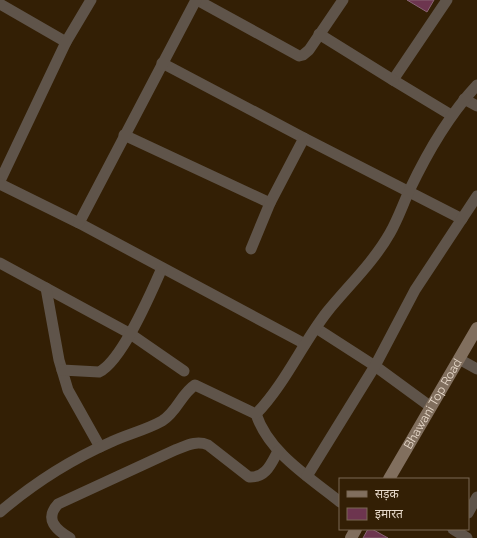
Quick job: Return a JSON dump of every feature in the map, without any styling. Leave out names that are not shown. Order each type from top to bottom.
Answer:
[{"type":"street","points":[[90,0],[66,42],[0,183],[79,223],[305,344]]},
{"type":"street","points":[[79,223],[196,0],[299,56],[304,55],[309,50],[341,1]]},
{"type":"street","points":[[393,80],[447,0]]},
{"type":"street","points":[[0,4],[66,42]]},
{"type":"street","points":[[319,34],[451,115]]},
{"type":"street","points":[[162,63],[304,138],[462,218]]},
{"type":"street","points":[[256,414],[276,391],[316,328],[378,252],[395,222],[438,135],[451,115],[477,85]]},
{"type":"street","points":[[464,99],[477,106]]},
{"type":"street","points":[[124,135],[270,203]]},
{"type":"street","points":[[251,249],[270,203],[304,138]]},
{"type":"street","points":[[308,476],[375,366],[415,290],[477,196]]},
{"type":"street","points":[[0,263],[129,333],[184,371]]},
{"type":"street","points":[[62,370],[91,373],[99,372],[104,370],[112,363],[150,296],[162,268]]},
{"type":"street","points":[[46,288],[50,316],[62,370],[74,402],[100,447]]},
{"type":"street","points":[[316,328],[375,366],[431,407]]},
{"type":"street","name":"Bhawani Top Road","points":[[390,478],[477,328]]},
{"type":"street","points":[[459,359],[477,369]]},
{"type":"street","points":[[0,512],[51,473],[100,447],[163,420],[172,414],[189,389],[195,385],[256,414],[267,438],[278,451],[339,501]]},
{"type":"street","points":[[70,538],[54,526],[51,518],[52,510],[58,504],[175,450],[193,443],[202,442],[249,477],[255,478],[265,473],[278,451]]},
{"type":"street","points":[[469,511],[477,497]]},
{"type":"building","points":[[407,0],[434,0],[427,12]]},
{"type":"building","points":[[367,530],[374,530],[388,538],[363,538]]}]
